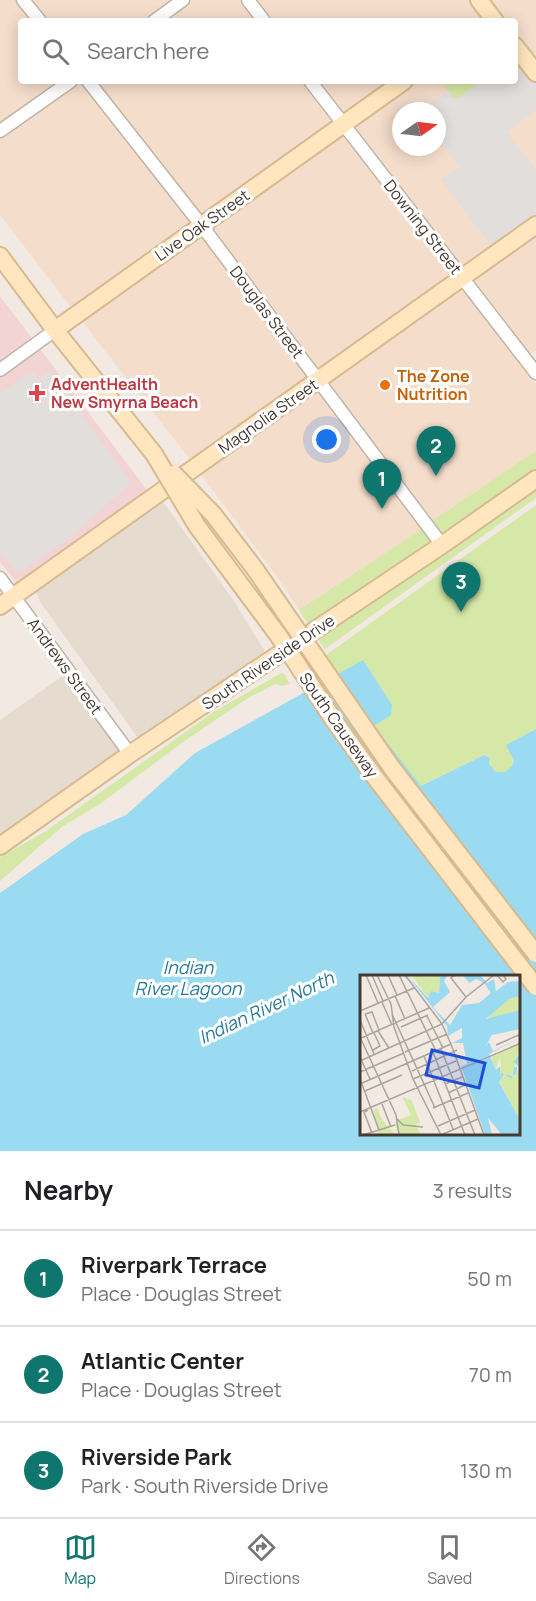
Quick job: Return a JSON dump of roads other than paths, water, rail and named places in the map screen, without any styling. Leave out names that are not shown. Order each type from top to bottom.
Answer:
[{"type":"street","points":[[23,0],[38,18]]},
{"type":"street","points":[[158,18],[183,0]]},
{"type":"street","points":[[248,0],[262,18]]},
{"type":"street","points":[[479,0],[491,18]]},
{"type":"street","points":[[518,50],[536,73]]},
{"type":"street","points":[[0,131],[67,84]]},
{"type":"street","name":"Douglas Street","points":[[90,84],[202,226],[442,546]]},
{"type":"street","name":"Downing Street","points":[[312,84],[536,373]]},
{"type":"street","name":"Live Oak Street","points":[[0,370],[400,84]]},
{"type":"street","name":"Magnolia Street","points":[[0,606],[536,225]]},
{"type":"street","name":"South Causeway","points":[[0,256],[55,330],[154,454],[213,514],[292,622],[352,713],[392,768],[536,954]]},
{"type":"street","name":"South Causeway","points":[[154,454],[198,526],[278,635],[335,722],[536,987]]},
{"type":"street","name":"South Riverside Drive","points":[[0,846],[130,754],[442,546],[536,479]]},
{"type":"street","name":"Andrews Street","points":[[0,578],[130,754]]},
{"type":"water","name":"Indian River Lagoon","points":[[363,660],[392,705],[391,715],[374,726],[421,786],[484,755],[490,758],[489,764],[496,772],[505,772],[514,761],[506,745],[536,729],[536,1151],[0,1151],[0,893],[83,834],[126,815],[195,753]]},
{"type":"place","name":"The Zone Nutrition","points":[[385,385]]},
{"type":"place","name":"AdventHealth New Smyrna Beach","points":[[37,393]]},
{"type":"place","name":"Atlantic Center","points":[[436,476]]},
{"type":"place","name":"Riverpark Terrace","points":[[382,509]]},
{"type":"place","name":"Riverside Park","points":[[461,612]]},
{"type":"water label","name":"Indian River North","points":[[266,1007]]}]
